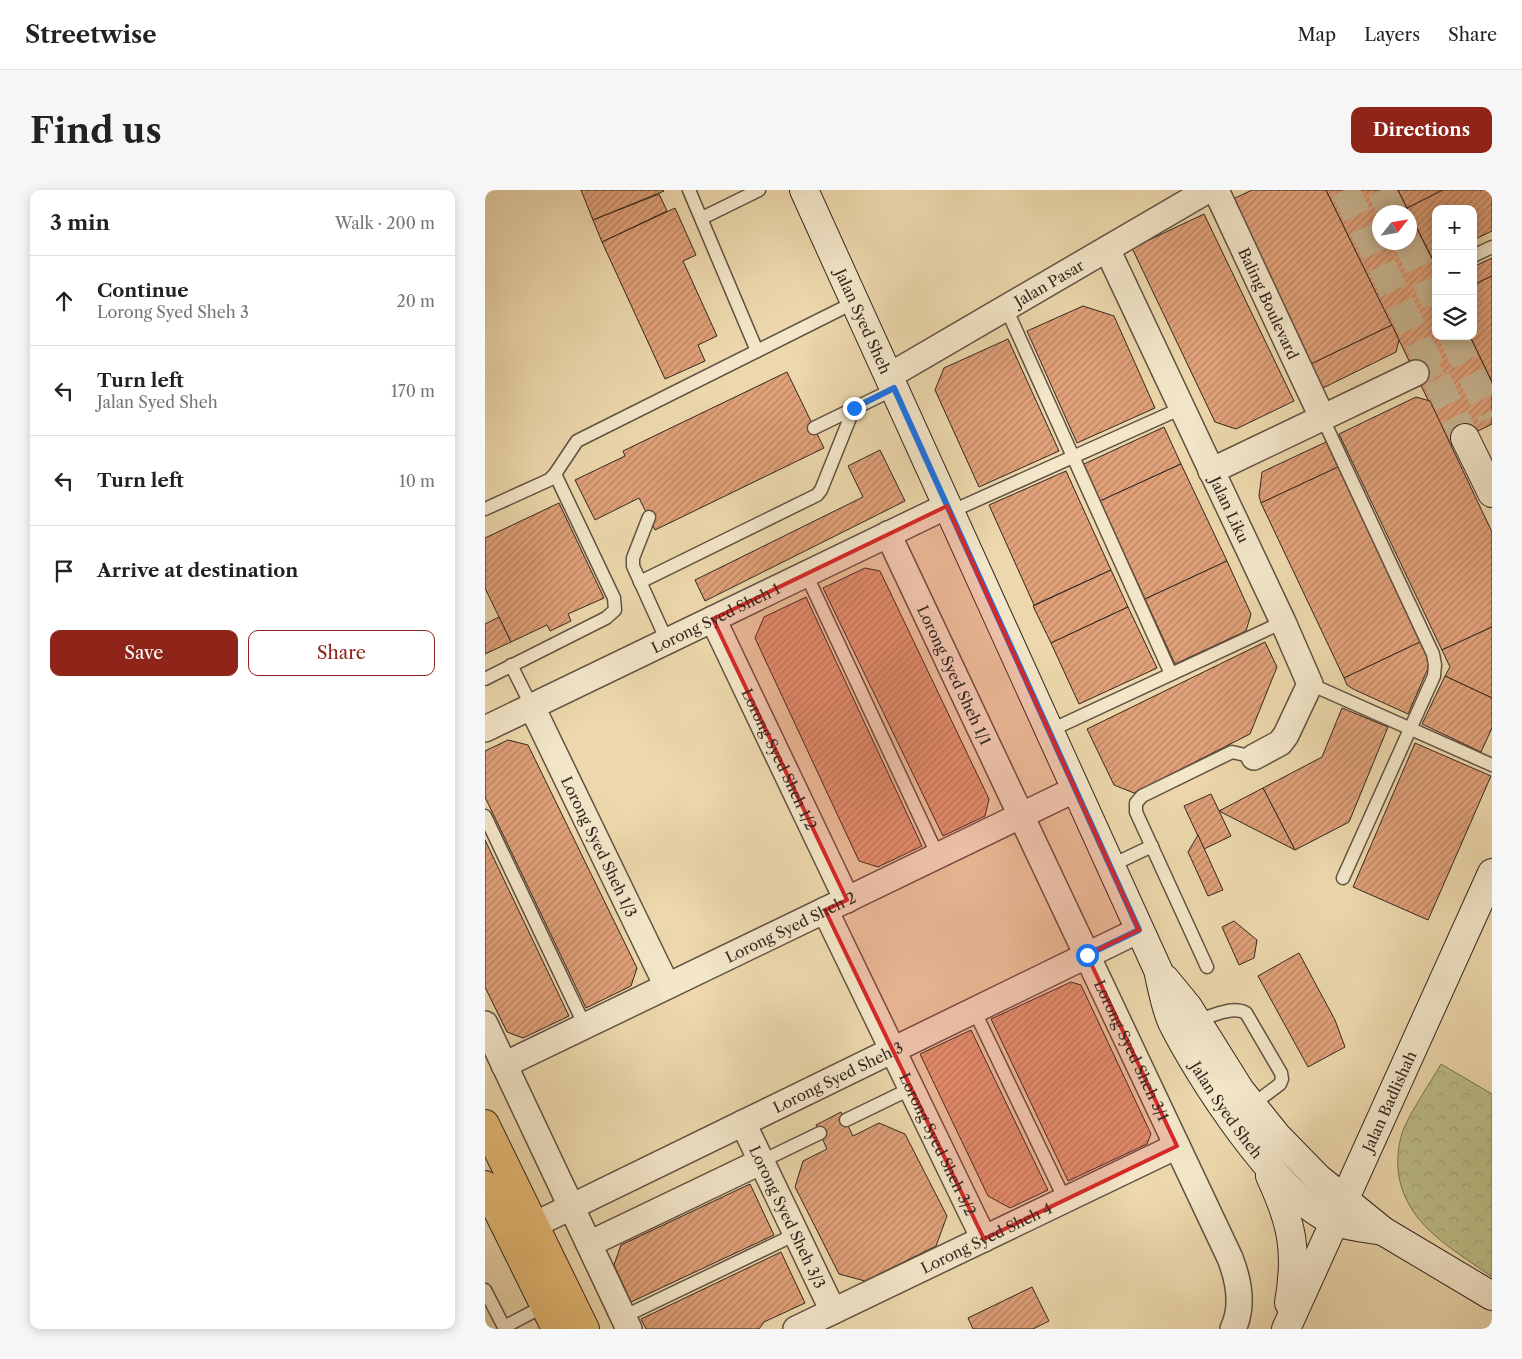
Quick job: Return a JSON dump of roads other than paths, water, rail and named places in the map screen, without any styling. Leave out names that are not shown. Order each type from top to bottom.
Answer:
[{"type":"main road","points":[[485,1124],[585,1329]]},
{"type":"main road","points":[[485,1185],[550,1318]]},
{"type":"street","name":"Jalan Syed Sheh","points":[[804,190],[1157,970],[1171,1020],[1209,1087],[1281,1179],[1318,1211],[1339,1210]]},
{"type":"street","name":"Jalan Pasar","points":[[891,382],[1006,308],[1208,190]]},
{"type":"street","name":"Baling Boulevard","points":[[1216,190],[1322,418]]},
{"type":"street","name":"Jalan Liku","points":[[1107,249],[1283,622],[1310,684]]},
{"type":"street","points":[[1211,470],[1416,373]]},
{"type":"street","points":[[1465,438],[1489,480]]},
{"type":"street","name":"Lorong Syed Sheh 1","points":[[485,729],[888,534],[949,509]]},
{"type":"street","name":"Lorong Syed Sheh 1/1","points":[[888,534],[1087,955]]},
{"type":"street","name":"Lorong Syed Sheh 1/2","points":[[713,619],[836,905],[893,1050]]},
{"type":"street","points":[[1254,756],[1280,743],[1286,735],[1310,684]]},
{"type":"street","name":"Lorong Syed Sheh 1/3","points":[[532,707],[667,986]]},
{"type":"street","name":"Lorong Syed Sheh 2","points":[[504,1065],[1076,789]]},
{"type":"street","name":"Jalan Badlishah","points":[[1285,1329],[1492,873]]},
{"type":"street","name":"Lorong Syed Sheh 3","points":[[534,1225],[1139,930]]},
{"type":"street","name":"Lorong Syed Sheh 3/1","points":[[1087,955],[1230,1258],[1237,1276],[1240,1302],[1233,1329]]},
{"type":"street","name":"Jalan Syed Sheh","points":[[1157,970],[1187,1007],[1240,1090],[1277,1136],[1318,1178],[1339,1210]]},
{"type":"street","points":[[485,1024],[626,1323]]},
{"type":"street","name":"Lorong Syed Sheh 3/2","points":[[893,1050],[984,1238]]},
{"type":"street","name":"Lorong Syed Sheh 3/3","points":[[743,1123],[833,1311]]},
{"type":"street","name":"Lorong Syed Sheh 4","points":[[796,1329],[1177,1146]]},
{"type":"street","points":[[1258,1152],[1283,1203],[1292,1237],[1294,1275],[1285,1329]]},
{"type":"street","points":[[589,1244],[762,1161]]},
{"type":"street","points":[[1339,1210],[1383,1231],[1492,1296]]},
{"type":"lane","points":[[689,190],[757,351]]},
{"type":"lane","points":[[702,218],[759,190]]},
{"type":"lane","points":[[1477,254],[1492,247]]},
{"type":"lane","points":[[485,509],[549,480],[577,441],[855,302]]},
{"type":"lane","points":[[1006,308],[1171,674]]},
{"type":"lane","points":[[814,428],[854,408],[891,382]]},
{"type":"lane","points":[[640,582],[817,495],[821,490],[854,408]]},
{"type":"lane","points":[[949,509],[1073,457],[1182,408]]},
{"type":"lane","points":[[1322,418],[1433,654],[1435,666],[1434,676],[1343,878]]},
{"type":"lane","points":[[485,679],[606,618],[615,610],[613,598],[555,474]]},
{"type":"lane","points":[[649,517],[633,558],[633,566],[667,641]]},
{"type":"lane","points":[[806,574],[938,856]]},
{"type":"lane","points":[[1049,731],[1283,622]]},
{"type":"lane","points":[[511,665],[532,707]]},
{"type":"lane","points":[[1310,684],[1492,766]]},
{"type":"lane","points":[[1207,967],[1136,812],[1136,803],[1138,799],[1232,752],[1254,756]]},
{"type":"lane","points":[[485,816],[585,1026]]},
{"type":"lane","points":[[1110,866],[1152,846]]},
{"type":"lane","points":[[974,1010],[1065,1200]]},
{"type":"lane","points":[[1196,1021],[1231,1010],[1240,1010],[1246,1013],[1281,1073],[1282,1079],[1280,1084],[1252,1105]]},
{"type":"lane","points":[[846,1120],[912,1088]]},
{"type":"lane","points":[[762,1161],[820,1133]]},
{"type":"lane","points":[[626,1323],[796,1234]]},
{"type":"lane","points":[[485,1290],[502,1328],[550,1318]]},
{"type":"tunnel","points":[[1345,190],[1465,438]]},
{"type":"tunnel","points":[[1381,190],[1388,205]]},
{"type":"tunnel","points":[[1411,250],[1433,295]]},
{"type":"tunnel","points":[[1455,340],[1492,417]]},
{"type":"tunnel","points":[[1416,373],[1460,351]]}]
